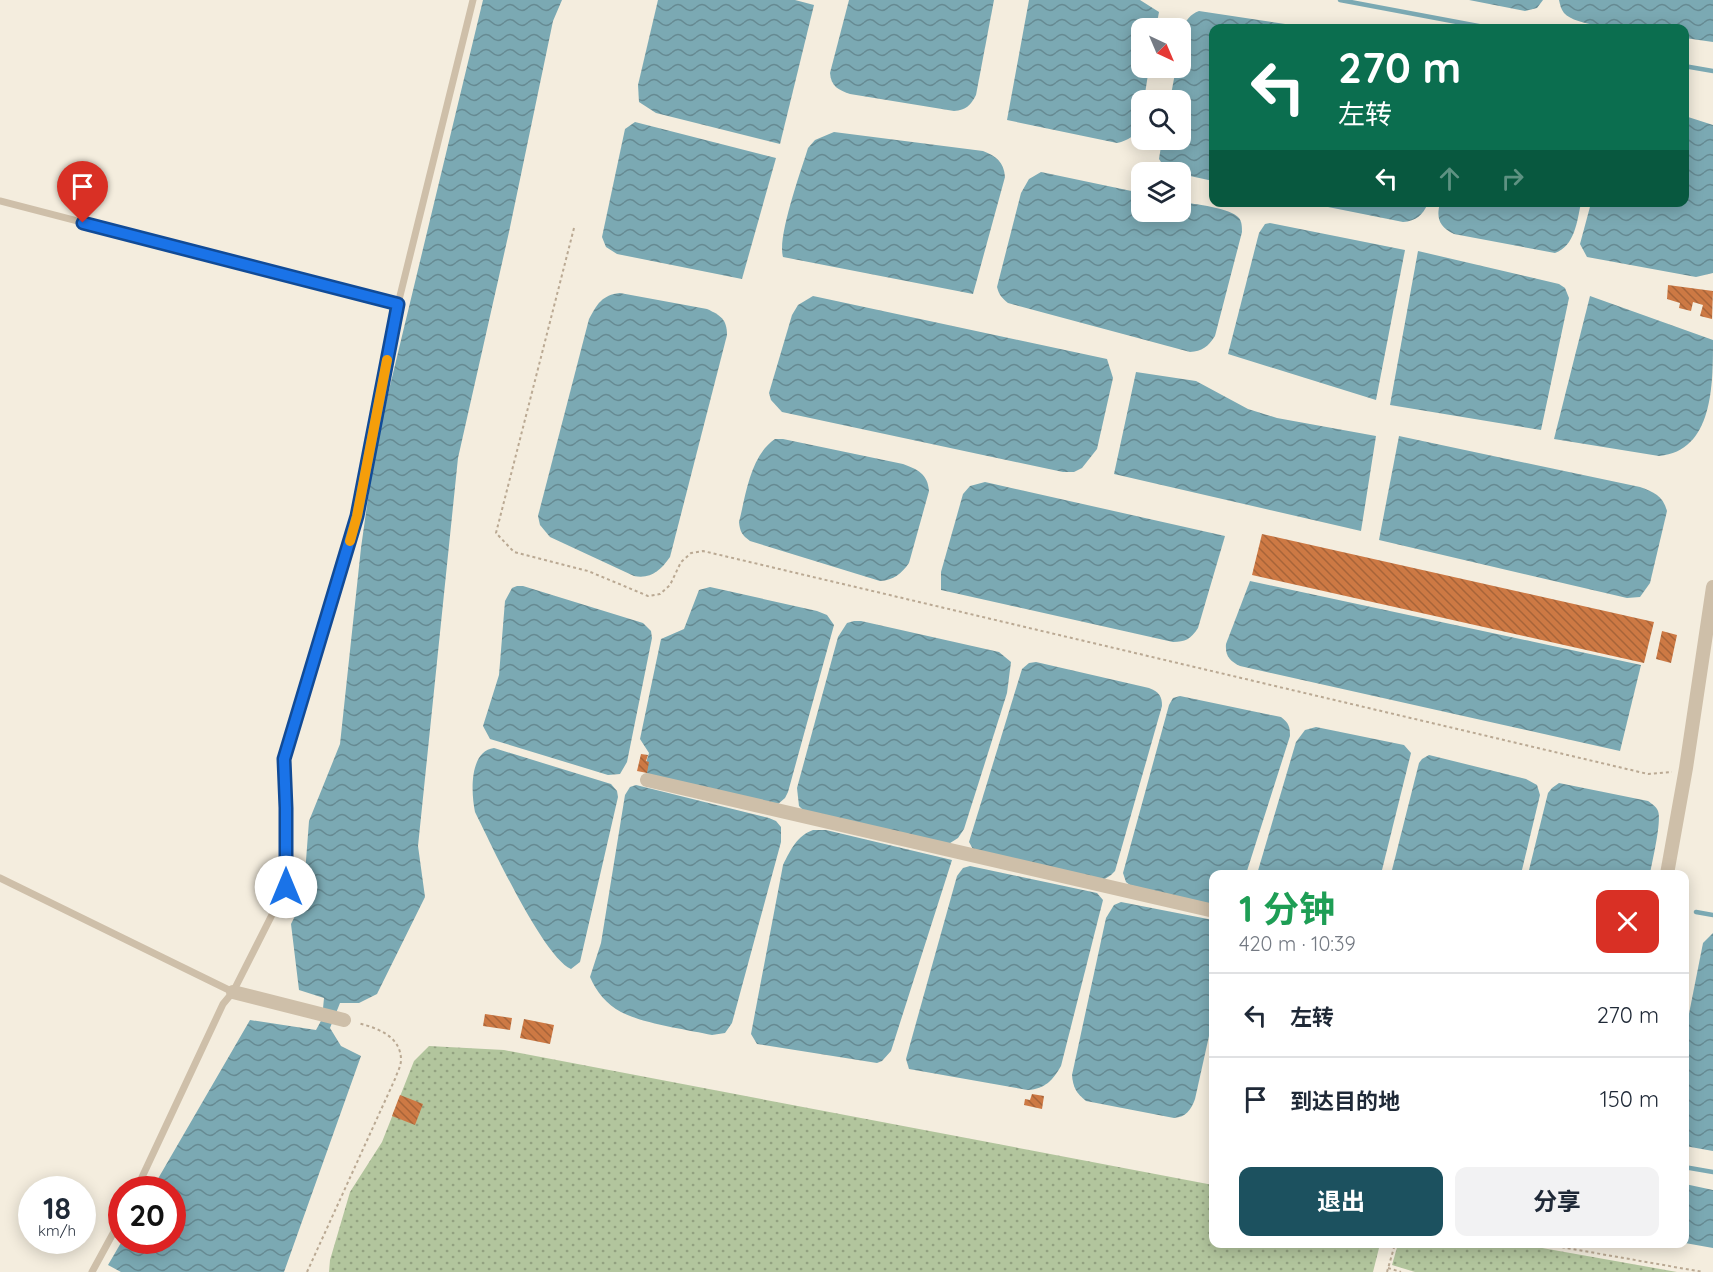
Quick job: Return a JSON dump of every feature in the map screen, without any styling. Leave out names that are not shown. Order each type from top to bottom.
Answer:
[{"type":"street","points":[[1668,870],[1686,768],[1713,587]]},
{"type":"street","points":[[647,780],[1209,910]]},
{"type":"street","points":[[233,992],[344,1020]]},
{"type":"lane","points":[[143,1176],[223,1004],[233,992],[286,887],[284,759],[357,516],[398,304],[473,0]]},
{"type":"lane","points":[[0,201],[398,304]]},
{"type":"lane","points":[[0,878],[233,992]]},
{"type":"lane","points":[[92,1272],[108,1243]]},
{"type":"path","points":[[574,228],[496,533],[514,552],[588,571],[648,596],[660,594],[670,585],[681,562],[691,553],[703,551],[1648,774],[1686,768]]},
{"type":"path","points":[[307,1272],[395,1079],[401,1061],[398,1044],[386,1033],[344,1020]]},
{"type":"path","points":[[1394,1248],[1388,1270],[1401,1272]]},
{"type":"path","points":[[1567,1248],[1703,1272]]},
{"type":"green space","points":[[429,1046],[504,1050],[1209,1184],[1209,1248],[1379,1248],[1373,1272],[329,1272],[330,1260],[350,1192],[382,1142],[414,1061]]},
{"type":"green space","points":[[1397,1248],[1542,1248],[1677,1272],[1415,1272],[1392,1265]]},
{"type":"water","points":[[483,0],[562,0],[553,21],[509,232],[458,458],[418,846],[425,897],[377,994],[359,1003],[340,1003],[330,1028],[341,1046],[361,1056],[284,1272],[121,1272],[108,1265],[114,1254],[186,1254],[186,1176],[160,1176],[250,1020],[316,1030],[322,1019],[324,998],[299,990],[291,924],[303,900],[309,821],[340,744],[361,548],[375,448]]},
{"type":"water","points":[[658,0],[795,0],[814,5],[780,144],[656,113],[639,102],[638,85]]},
{"type":"water","points":[[849,0],[994,0],[976,95],[970,104],[954,111],[850,94],[836,87],[830,73]]},
{"type":"water","points":[[1029,0],[1140,0],[1159,12],[1158,18],[1131,18],[1131,78],[1147,78],[1146,90],[1131,90],[1131,137],[1117,143],[1007,120]]},
{"type":"water","points":[[1469,0],[1543,0],[1537,8],[1525,11]]},
{"type":"water","points":[[1559,0],[1713,0],[1713,42],[1689,39],[1689,24],[1592,24],[1573,19],[1564,13]]},
{"type":"water","points":[[1199,11],[1285,24],[1209,24],[1209,180],[1191,176],[1191,162],[1161,162],[1159,159],[1160,150],[1191,150],[1191,90],[1172,90],[1174,78],[1191,78],[1191,18],[1189,18]]},
{"type":"water","points":[[1689,117],[1713,125],[1713,273],[1696,277],[1587,257],[1580,244],[1590,207],[1689,207]]},
{"type":"water","points":[[635,122],[776,158],[742,279],[617,254],[606,247],[602,237],[625,129]]},
{"type":"water","points":[[834,132],[983,151],[999,160],[1005,177],[973,294],[783,257],[786,220],[808,148],[815,140]]},
{"type":"water","points":[[1041,172],[1131,191],[1131,222],[1191,222],[1191,203],[1221,209],[1235,215],[1239,218],[1242,232],[1215,336],[1207,346],[1190,352],[1008,303],[1002,298],[997,287],[1021,193],[1029,179]]},
{"type":"water","points":[[1328,207],[1426,207],[1418,217],[1403,222]]},
{"type":"water","points":[[1439,207],[1580,207],[1571,239],[1562,250],[1555,253],[1454,234],[1442,225],[1438,213]]},
{"type":"water","points":[[1270,223],[1405,250],[1376,400],[1228,354],[1259,233],[1265,224]]},
{"type":"water","points":[[1418,251],[1559,284],[1565,288],[1569,298],[1541,430],[1390,405]]},
{"type":"water","points":[[620,293],[707,309],[722,318],[727,330],[670,557],[659,570],[640,577],[550,537],[540,525],[538,516],[589,319],[601,301]]},
{"type":"water","points":[[813,296],[1107,359],[1113,378],[1097,449],[1082,468],[1074,472],[1063,472],[782,412],[771,400],[769,393],[792,315],[798,305]]},
{"type":"water","points":[[1590,296],[1713,340],[1712,376],[1706,413],[1700,429],[1690,442],[1677,451],[1659,456],[1554,439]]},
{"type":"water","points":[[1136,372],[1196,381],[1248,409],[1277,418],[1376,436],[1361,531],[1114,474]]},
{"type":"water","points":[[1399,436],[1640,487],[1654,493],[1663,502],[1667,511],[1650,583],[1640,597],[1627,598],[1379,540]]},
{"type":"water","points":[[775,439],[903,464],[924,476],[929,491],[909,563],[900,573],[893,578],[880,581],[750,541],[745,537],[739,522],[750,477],[760,455]]},
{"type":"water","points":[[985,482],[1225,536],[1198,628],[1187,639],[1173,642],[941,590],[941,572],[963,494],[970,486]]},
{"type":"water","points":[[1250,581],[1641,665],[1620,751],[1240,666],[1229,658],[1226,644]]},
{"type":"water","points":[[517,586],[643,623],[651,631],[652,638],[627,762],[620,774],[608,775],[490,739],[483,726],[499,675],[505,601],[512,588]]},
{"type":"water","points":[[710,587],[817,611],[827,615],[834,625],[788,792],[778,804],[649,776],[644,770],[649,753],[640,739],[661,639],[684,629],[699,590]]},
{"type":"water","points":[[854,621],[999,652],[1011,662],[1007,693],[964,829],[958,838],[947,845],[805,812],[799,806],[797,788],[838,637],[847,623]]},
{"type":"water","points":[[1036,662],[1149,688],[1158,693],[1161,700],[1162,706],[1115,871],[1103,880],[974,851],[969,842],[1022,669],[1029,663]]},
{"type":"water","points":[[1180,696],[1281,717],[1290,730],[1247,870],[1209,870],[1209,905],[1130,885],[1126,882],[1123,873],[1169,705],[1173,698]]},
{"type":"water","points":[[1316,727],[1404,745],[1411,753],[1382,870],[1258,870],[1296,742],[1305,730]]},
{"type":"water","points":[[494,748],[611,784],[617,791],[618,797],[580,962],[571,969],[559,960],[546,944],[518,898],[475,812],[473,784],[476,765],[486,751]]},
{"type":"water","points":[[1429,755],[1526,779],[1537,785],[1540,795],[1522,870],[1392,870],[1419,763]]},
{"type":"water","points":[[1559,783],[1648,801],[1655,806],[1659,823],[1651,870],[1529,870],[1548,793]]},
{"type":"water","points":[[636,785],[769,818],[781,827],[781,842],[732,1023],[725,1033],[712,1035],[665,1026],[630,1016],[607,1002],[590,977],[601,943],[625,795],[630,787]]},
{"type":"water","points":[[813,830],[826,830],[952,860],[891,1051],[877,1063],[757,1044],[751,1034],[783,865],[799,839]]},
{"type":"water","points":[[970,866],[1097,893],[1103,900],[1061,1066],[1052,1079],[1039,1088],[1028,1090],[909,1069],[906,1059],[957,876],[963,868]]},
{"type":"water","points":[[1121,902],[1209,919],[1209,1036],[1195,1099],[1188,1112],[1182,1116],[1174,1118],[1086,1101],[1077,1092],[1073,1083],[1072,1075],[1106,918],[1114,905]]},
{"type":"water","points":[[1713,933],[1713,1151],[1689,1147],[1689,1014],[1703,943]]},
{"type":"water","points":[[1689,1185],[1713,1190],[1713,1248],[1689,1244]]},
{"type":"building","points":[[1668,285],[1713,291],[1712,319],[1700,316],[1703,305],[1693,302],[1691,311],[1679,308],[1680,303],[1667,299]]},
{"type":"building","points":[[1262,534],[1654,622],[1644,663],[1252,575]]},
{"type":"building","points":[[1662,631],[1677,635],[1671,663],[1656,659]]},
{"type":"building","points":[[641,754],[648,755],[647,773],[637,771]]},
{"type":"building","points":[[485,1014],[512,1018],[510,1030],[483,1026]]},
{"type":"building","points":[[524,1019],[554,1025],[550,1044],[520,1038]]},
{"type":"building","points":[[1032,1094],[1044,1096],[1042,1109],[1024,1105],[1025,1099],[1030,1100]]},
{"type":"building","points":[[400,1095],[423,1104],[415,1125],[392,1116]]},
{"type":"waterway","points":[[1340,0],[1468,24]]},
{"type":"waterway","points":[[1689,67],[1713,71]]},
{"type":"waterway","points":[[1696,912],[1713,915]]},
{"type":"waterway","points":[[1689,1168],[1713,1172]]},
{"type":"slow traffic","points":[[350,541],[357,516],[387,360]]},
{"type":"route","points":[[83,223],[398,304],[357,516],[284,759],[286,887]]}]
